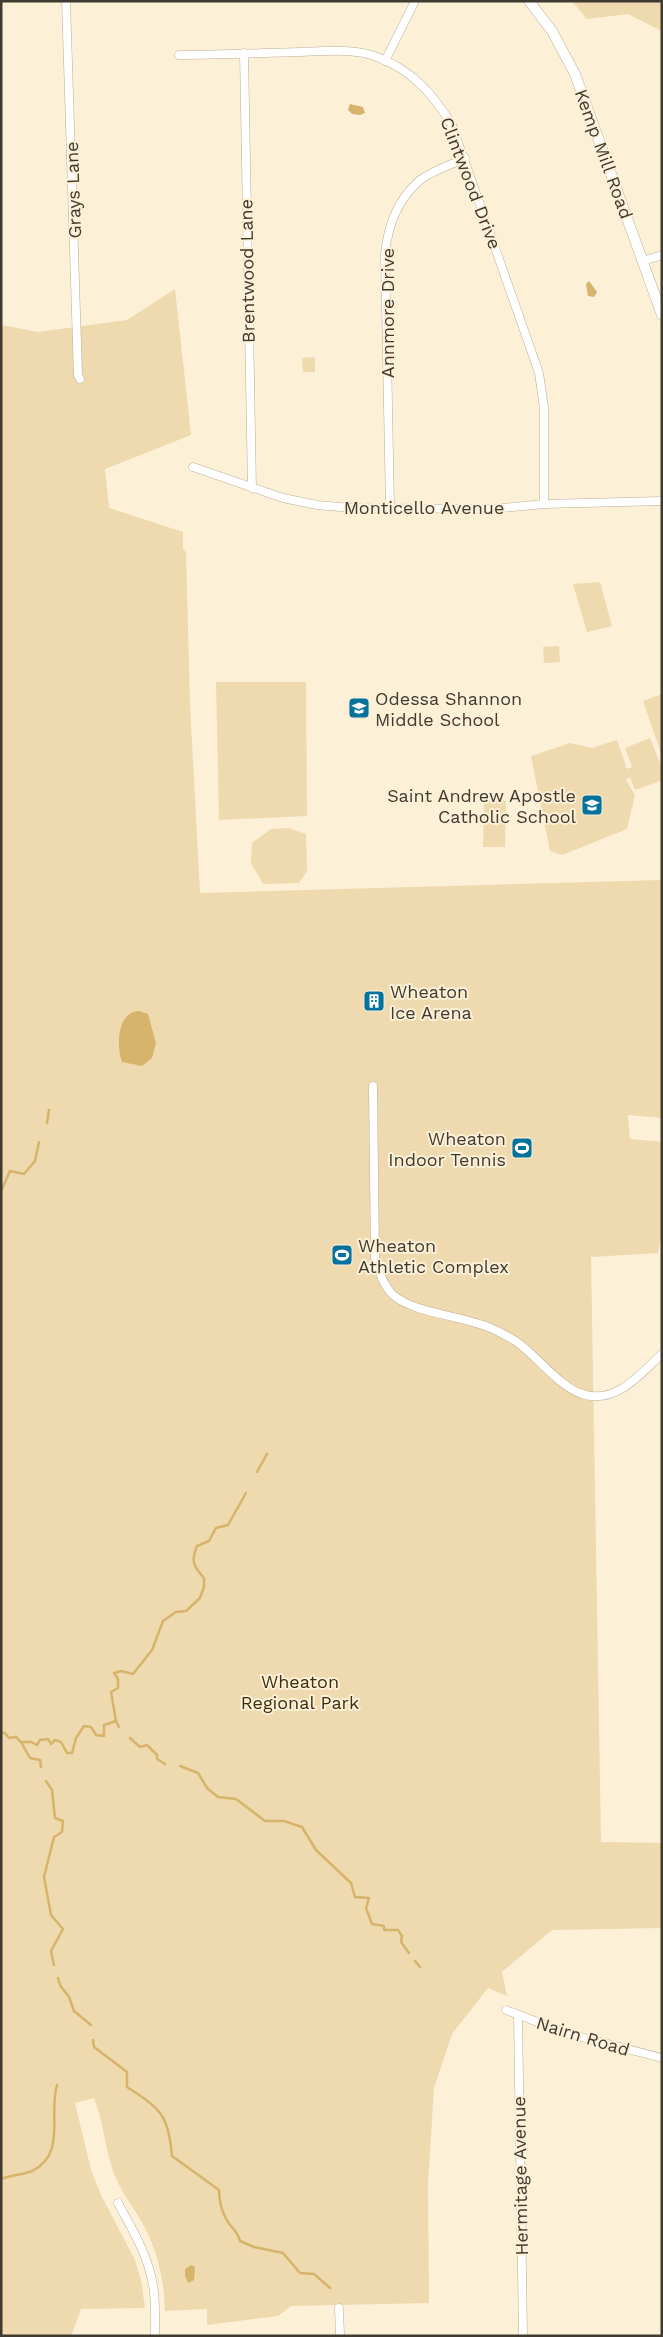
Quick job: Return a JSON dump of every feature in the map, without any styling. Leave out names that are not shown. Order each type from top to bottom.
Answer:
[{"type":"street","name":"Grays Lane","points":[[66,1],[78,375],[80,379]]},
{"type":"street","points":[[385,61],[415,1]]},
{"type":"street","name":"Kemp Mill Road","points":[[529,1],[552,31],[575,74],[662,315]]},
{"type":"street","name":"Clintwood Drive","points":[[179,55],[351,52],[376,56],[411,76],[436,99],[452,125],[465,158],[539,373],[544,408],[544,504]]},
{"type":"street","name":"Brentwood Lane","points":[[244,53],[252,488]]},
{"type":"street","name":"Annmore Drive","points":[[390,507],[385,254],[387,236],[400,202],[420,180],[465,158]]},
{"type":"street","points":[[643,261],[662,255]]},
{"type":"street","name":"Monticello Avenue","points":[[193,467],[284,498],[317,505],[352,508],[490,509],[544,504],[662,501]]},
{"type":"street","points":[[373,1086],[375,1258],[381,1278],[394,1295],[416,1307],[490,1328],[516,1341],[563,1382],[585,1395],[600,1396],[614,1393],[631,1383],[662,1354]]},
{"type":"street","name":"Nairn Road","points":[[506,2010],[518,2016],[606,2045],[662,2058]]},
{"type":"street","name":"Hermitage Avenue","points":[[518,2016],[523,2336]]},
{"type":"street","points":[[118,2202],[147,2261],[154,2286],[155,2336]]},
{"type":"street","points":[[339,2308],[340,2336]]},
{"type":"green space","points":[[572,1],[662,1],[662,31],[628,14],[587,19]]},
{"type":"green space","name":"Wheaton Regional Park","points":[[175,289],[191,435],[105,469],[109,508],[183,532],[183,549],[186,552],[190,704],[200,893],[662,880],[662,1118],[628,1115],[630,1139],[662,1142],[662,1229],[658,1253],[591,1257],[601,1842],[662,1843],[662,1928],[552,1930],[502,1972],[507,1996],[488,1988],[452,2034],[434,2088],[428,2183],[429,2303],[291,2306],[278,2316],[207,2325],[207,2309],[165,2311],[162,2279],[151,2240],[115,2176],[94,2098],[75,2103],[91,2170],[101,2195],[135,2260],[141,2280],[145,2308],[81,2309],[71,2336],[1,2336],[1,325],[38,332],[127,320]]},
{"type":"green space","points":[[315,357],[315,372],[303,372],[302,358]]},
{"type":"green space","points":[[600,582],[612,626],[587,632],[573,584]]},
{"type":"green space","points":[[559,646],[560,662],[544,663],[543,647]]},
{"type":"green space","points":[[216,682],[306,682],[307,816],[219,820]]},
{"type":"green space","points":[[662,694],[662,752],[661,753],[643,701]]},
{"type":"green space","points":[[650,738],[662,768],[662,780],[635,790],[630,777],[626,780],[635,795],[627,829],[562,855],[550,851],[531,756],[570,743],[592,748],[617,740],[627,769],[632,767],[625,748]]},
{"type":"green space","points":[[484,800],[506,801],[505,847],[483,847]]},
{"type":"green space","points":[[288,828],[306,834],[307,871],[299,883],[263,884],[251,863],[252,843],[271,829]]},
{"type":"shaded area","points":[[350,104],[363,107],[365,113],[360,115],[352,114],[348,110]]},
{"type":"shaded area","points":[[589,281],[597,292],[594,297],[588,296],[586,284]]},
{"type":"shaded area","points":[[139,1011],[148,1014],[156,1043],[152,1058],[142,1066],[122,1062],[119,1047],[122,1023],[126,1017]]},
{"type":"shaded area","points":[[191,2265],[195,2267],[194,2280],[188,2283],[185,2269]]},
{"type":"waterway","points":[[47,1123],[49,1110]]},
{"type":"waterway","points":[[1,1191],[10,1171],[24,1174],[35,1161],[39,1142]]},
{"type":"waterway","points":[[257,1472],[267,1454]]},
{"type":"waterway","points":[[1,1733],[5,1733],[9,1738],[16,1737],[21,1742],[31,1742],[37,1745],[40,1740],[48,1739],[51,1744],[55,1740],[61,1742],[67,1753],[72,1753],[76,1738],[84,1726],[91,1727],[96,1735],[104,1736],[104,1725],[116,1721],[111,1692],[118,1688],[118,1679],[114,1673],[121,1671],[133,1674],[152,1650],[163,1621],[176,1612],[186,1611],[200,1598],[204,1587],[204,1578],[194,1563],[197,1546],[209,1541],[216,1528],[228,1525],[246,1493]]},
{"type":"waterway","points":[[116,1721],[119,1727]]},
{"type":"waterway","points":[[130,1738],[140,1747],[147,1745],[157,1755],[157,1759],[165,1764]]},
{"type":"waterway","points":[[21,1742],[30,1758],[40,1760],[41,1767]]},
{"type":"waterway","points":[[180,1766],[198,1773],[207,1788],[218,1797],[236,1799],[265,1821],[284,1821],[302,1827],[316,1850],[351,1883],[355,1897],[369,1898],[366,1908],[372,1924],[384,1926],[384,1930],[398,1930],[402,1936],[401,1942],[409,1953]]},
{"type":"waterway","points":[[46,1781],[52,1790],[55,1818],[63,1821],[62,1832],[54,1837],[44,1877],[51,1915],[63,1929],[51,1951],[54,1965]]},
{"type":"waterway","points":[[415,1961],[420,1967]]},
{"type":"waterway","points":[[58,1978],[60,1985],[69,1997],[74,2011],[91,2025]]},
{"type":"waterway","points":[[93,2040],[94,2047],[127,2072],[127,2087],[148,2101],[161,2114],[168,2131],[172,2156],[219,2190],[223,2213],[240,2241],[254,2247],[283,2253],[300,2273],[314,2274],[330,2288]]},
{"type":"waterway","points":[[1,2179],[32,2171],[43,2164],[49,2154],[53,2144],[57,2085]]},
{"type":"place","name":"Odessa Shannon Middle School","points":[[359,708]]},
{"type":"place","name":"Saint Andrew Apostle Catholic School","points":[[592,805]]},
{"type":"place","name":"Wheaton Ice Arena","points":[[374,1001]]},
{"type":"place","name":"Wheaton Indoor Tennis","points":[[522,1148]]},
{"type":"place","name":"Wheaton Athletic Complex","points":[[342,1255]]}]
